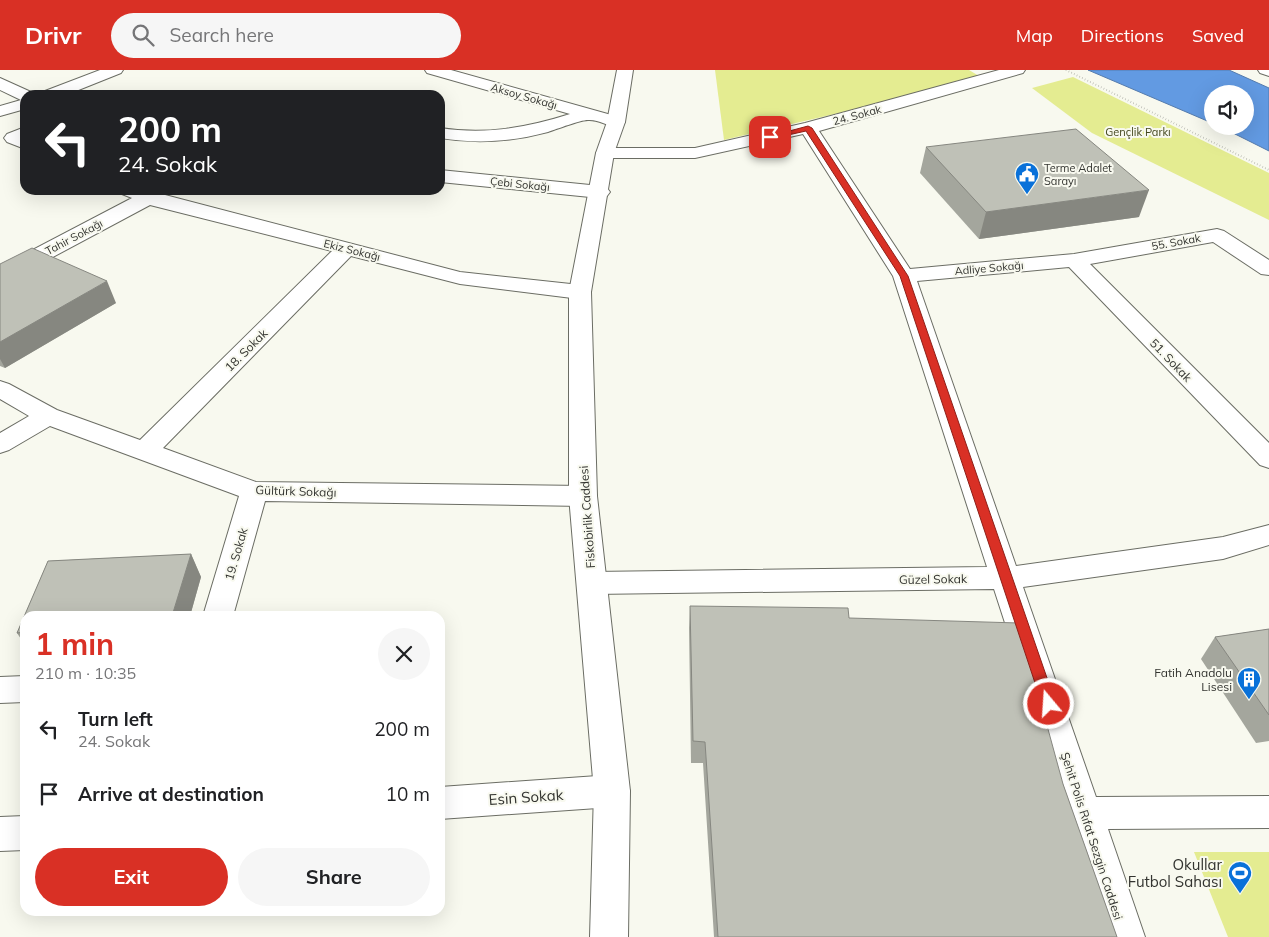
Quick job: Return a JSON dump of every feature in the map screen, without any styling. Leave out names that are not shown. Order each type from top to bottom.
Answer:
[{"type":"street","points":[[65,90],[115,70]]},
{"type":"street","name":"Aksoy Sokağı","points":[[433,70],[616,122]]},
{"type":"street","name":"Fiskobirlik Caddesi","points":[[609,937],[612,791],[583,496],[580,292],[600,192],[605,152],[616,122],[625,70]]},
{"type":"street","name":"24. Sokak","points":[[605,152],[695,153],[808,128],[1017,70]]},
{"type":"street","points":[[0,83],[20,93]]},
{"type":"street","points":[[0,111],[20,105]]},
{"type":"street","points":[[445,133],[491,138],[535,131],[588,114]]},
{"type":"street","name":"Şehit Polis Rıfat Sezgin Caddesi","points":[[808,128],[904,276],[1126,937]]},
{"type":"street","points":[[20,134],[13,138],[20,142]]},
{"type":"street","name":"Çebi Sokağı","points":[[445,176],[600,192]]},
{"type":"street","name":"Ekiz Sokağı","points":[[141,195],[460,278],[580,292]]},
{"type":"street","name":"Tahir Sokağı","points":[[0,276],[148,198]]},
{"type":"street","name":"55. Sokak","points":[[1074,260],[1217,235],[1269,270]]},
{"type":"street","name":"18. Sokak","points":[[145,451],[346,249]]},
{"type":"street","name":"Adliye Sokağı","points":[[904,276],[1074,260]]},
{"type":"street","name":"51. Sokak","points":[[1074,260],[1269,459]]},
{"type":"street","name":"Gültürk Sokağı","points":[[0,389],[48,416],[254,491],[583,496]]},
{"type":"street","points":[[0,444],[48,416]]},
{"type":"street","name":"19. Sokak","points":[[219,611],[254,491]]},
{"type":"street","name":"Güzel Sokak","points":[[592,583],[1007,578],[1223,548],[1269,535]]},
{"type":"street","points":[[0,690],[20,689]]},
{"type":"street","name":"Esin Sokak","points":[[445,803],[612,791]]},
{"type":"street","points":[[1085,813],[1269,812]]},
{"type":"street","points":[[0,834],[20,833]]},
{"type":"path","points":[[1066,70],[1269,170]]},
{"type":"green space","points":[[715,70],[969,70],[984,79],[724,140]]},
{"type":"green space","name":"Gençlik Parkı","points":[[1073,77],[1269,173],[1269,220],[1092,133],[1032,88]]},
{"type":"green space","name":"Okullar Futbol Sahası","points":[[1194,852],[1269,852],[1269,937],[1228,937]]},
{"type":"water","points":[[1088,70],[1229,70],[1269,88],[1269,151],[1237,135],[1254,135],[1254,85],[1204,85],[1204,120]]},
{"type":"building","points":[[1076,129],[1149,190],[986,212],[926,147]]},
{"type":"building","points":[[32,248],[107,281],[0,342],[0,264]]},
{"type":"building","points":[[191,554],[174,611],[26,611],[48,561]]},
{"type":"building","points":[[690,606],[848,608],[849,618],[1019,623],[1063,784],[1117,937],[718,937],[705,742],[693,741]]},
{"type":"building","points":[[1269,629],[1269,715],[1215,637]]},
{"type":"place","name":"Terme Adalet Sarayı","points":[[1027,195]]},
{"type":"place","name":"Fatih Anadolu Lisesi","points":[[1249,700]]},
{"type":"place","name":"Okullar Futbol Sahası","points":[[1240,894]]},
{"type":"route","points":[[770,137],[808,128],[904,276],[1049,704]]}]
